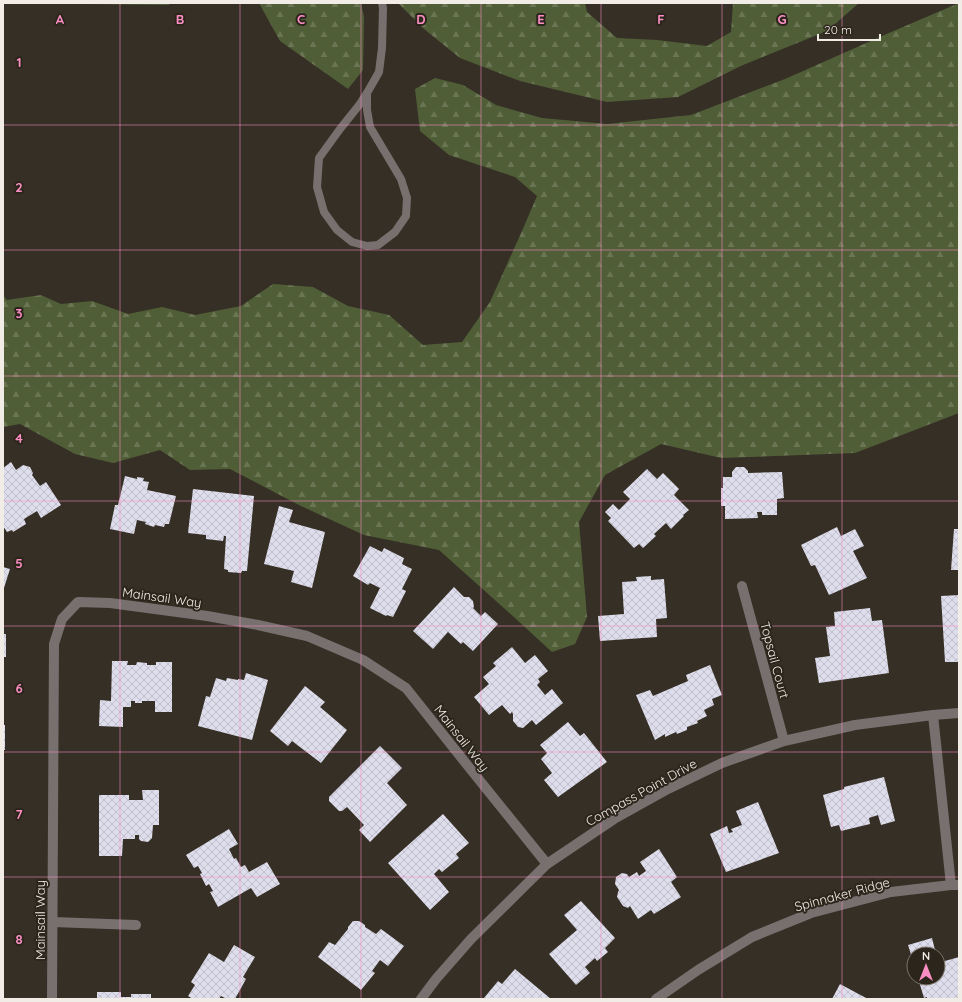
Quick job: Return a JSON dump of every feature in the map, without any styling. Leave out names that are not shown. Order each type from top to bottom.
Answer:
[{"type":"street","name":"Topsail Court","points":[[742,586],[784,741]]},
{"type":"street","name":"Mainsail Way","points":[[52,999],[54,644],[62,619],[78,602],[110,603],[207,616],[258,625],[307,636],[363,660],[406,688],[547,864]]},
{"type":"street","name":"Compass Point Drive","points":[[421,999],[436,979],[471,939],[547,864],[614,819],[668,790],[722,763],[784,741],[855,725],[959,713]]},
{"type":"street","points":[[933,715],[955,885]]},
{"type":"street","name":"Spinnaker Ridge","points":[[656,999],[698,970],[752,937],[811,914],[891,892],[955,885]]},
{"type":"street","points":[[53,922],[136,925]]},
{"type":"lane","points":[[367,93],[367,110],[370,127],[401,179],[407,198],[406,216],[395,232],[378,245],[367,246],[352,242],[337,230],[324,212],[317,187],[319,158],[340,128],[360,104],[379,72],[382,48],[382,3]]},
{"type":"green space","points":[[3,3],[169,3],[169,5]]},
{"type":"green space","points":[[259,3],[361,3],[364,17],[363,70],[348,89],[280,41]]},
{"type":"green space","points":[[398,3],[585,3],[587,12],[617,38],[657,40],[707,46],[731,32],[733,3],[859,3],[827,31],[743,65],[678,97],[607,102],[520,81],[460,58],[424,29]]},
{"type":"green space","points":[[959,3],[959,413],[855,453],[721,458],[661,444],[605,475],[579,522],[587,617],[575,644],[552,652],[439,550],[364,535],[301,506],[230,469],[190,470],[160,450],[113,463],[75,454],[20,424],[3,427],[3,295],[7,300],[41,295],[61,304],[92,301],[128,314],[162,307],[195,315],[241,306],[273,284],[313,287],[348,306],[389,315],[423,345],[462,342],[490,302],[537,196],[515,177],[449,155],[420,131],[415,89],[435,78],[463,85],[496,105],[542,118],[607,124],[691,115],[785,79]]},
{"type":"building","points":[[11,462],[16,470],[23,465],[30,467],[33,473],[32,475],[40,486],[46,482],[61,505],[41,518],[37,511],[24,519],[26,524],[13,532],[12,530],[7,532],[3,526],[3,468]]},
{"type":"building","points":[[736,467],[744,467],[748,473],[782,472],[784,498],[777,499],[777,515],[762,515],[762,512],[757,512],[758,518],[725,519],[725,506],[721,506],[721,488],[723,488],[723,477],[732,477],[732,472]]},
{"type":"building","points":[[647,469],[657,479],[663,473],[679,489],[674,495],[689,510],[671,529],[666,523],[654,534],[656,536],[643,548],[639,544],[634,548],[608,521],[611,518],[605,512],[613,504],[619,510],[630,499],[623,492]]},
{"type":"building","points":[[125,476],[137,479],[137,477],[144,478],[143,481],[149,482],[147,490],[176,496],[169,524],[165,524],[164,527],[155,525],[154,527],[145,524],[146,522],[137,520],[134,534],[110,529],[115,505],[118,505]]},
{"type":"building","points":[[193,489],[254,496],[247,571],[242,571],[241,573],[228,572],[228,570],[224,569],[226,536],[224,536],[223,541],[206,539],[206,535],[188,533]]},
{"type":"building","points":[[279,506],[293,510],[289,522],[325,532],[312,588],[291,582],[294,571],[264,564]]},
{"type":"building","points":[[837,527],[841,536],[855,529],[864,546],[853,551],[867,578],[829,595],[815,565],[811,566],[801,545]]},
{"type":"building","points":[[954,529],[959,529],[959,570],[951,570]]},
{"type":"building","points":[[370,546],[382,552],[384,548],[404,558],[402,564],[412,569],[402,589],[406,591],[393,617],[386,616],[370,608],[380,588],[370,583],[368,585],[353,576]]},
{"type":"building","points":[[3,567],[10,569],[3,591]]},
{"type":"building","points":[[651,576],[651,580],[664,579],[667,618],[656,619],[657,637],[600,641],[598,616],[624,614],[622,582],[637,581],[636,577]]},
{"type":"building","points":[[454,587],[464,597],[469,597],[473,601],[473,608],[481,616],[485,612],[498,624],[473,651],[463,642],[461,644],[448,632],[433,649],[413,631]]},
{"type":"building","points":[[959,595],[959,662],[945,662],[941,596]]},
{"type":"building","points":[[870,608],[872,621],[882,620],[889,673],[819,683],[815,658],[830,656],[826,627],[835,626],[834,612]]},
{"type":"building","points":[[3,634],[6,634],[6,657],[3,657]]},
{"type":"building","points":[[512,647],[525,663],[535,655],[548,671],[538,679],[540,682],[537,685],[545,695],[552,689],[563,703],[536,725],[532,720],[523,728],[518,727],[513,721],[512,712],[510,714],[502,705],[489,715],[474,697],[489,684],[483,677],[496,666],[493,663]]},
{"type":"building","points":[[112,661],[128,661],[127,665],[136,665],[137,662],[147,663],[147,665],[156,665],[156,662],[172,662],[172,712],[155,712],[155,701],[142,701],[142,703],[135,703],[135,701],[131,701],[131,707],[123,707],[123,727],[99,726],[100,700],[111,701]]},
{"type":"building","points":[[710,665],[722,695],[712,699],[714,705],[704,710],[707,716],[697,721],[698,723],[687,727],[687,730],[677,734],[676,732],[665,737],[665,734],[655,740],[636,695],[650,690],[653,696],[688,681],[686,675]]},
{"type":"building","points":[[246,673],[268,680],[252,740],[198,726],[206,696],[210,697],[216,678],[226,681],[227,678],[244,680]]},
{"type":"building","points":[[305,686],[325,702],[320,707],[347,730],[321,763],[292,741],[288,746],[270,731]]},
{"type":"building","points":[[568,722],[580,736],[584,733],[607,762],[558,797],[544,780],[552,773],[541,759],[547,753],[540,745]]},
{"type":"building","points":[[3,725],[5,725],[5,750],[3,750]]},
{"type":"building","points":[[380,746],[402,768],[387,783],[407,805],[370,842],[359,830],[364,825],[347,807],[342,811],[339,811],[329,801],[329,797]]},
{"type":"building","points":[[884,777],[895,821],[881,825],[878,815],[869,818],[870,824],[841,831],[839,825],[831,827],[823,795],[844,789],[844,787]]},
{"type":"building","points":[[142,790],[159,790],[159,825],[153,825],[152,838],[148,842],[141,841],[139,839],[139,835],[135,835],[135,839],[123,839],[122,856],[99,856],[99,795],[129,795],[129,800],[143,800]]},
{"type":"building","points":[[758,802],[779,853],[726,872],[710,834],[727,826],[729,833],[733,832],[731,829],[742,825],[736,811]]},
{"type":"building","points":[[443,814],[469,843],[456,854],[459,858],[442,872],[439,869],[434,874],[449,892],[430,910],[388,863]]},
{"type":"building","points":[[229,829],[238,844],[229,849],[234,859],[236,858],[241,867],[245,865],[249,872],[267,862],[280,884],[257,897],[251,888],[218,907],[210,892],[213,891],[209,884],[206,886],[198,866],[194,868],[186,855]]},
{"type":"building","points":[[659,849],[677,877],[671,882],[681,897],[654,914],[651,910],[638,919],[630,906],[628,908],[623,906],[617,897],[619,890],[615,884],[616,877],[622,873],[627,874],[629,877],[637,872],[639,876],[646,871],[640,862]]},
{"type":"building","points":[[581,901],[615,938],[605,948],[608,952],[597,961],[595,958],[585,967],[590,973],[576,985],[549,954],[577,930],[564,915]]},
{"type":"building","points":[[353,921],[359,921],[376,934],[381,929],[404,946],[388,966],[380,960],[372,971],[375,973],[361,990],[318,957],[329,942],[335,945]]},
{"type":"building","points":[[932,938],[934,946],[908,946]]},
{"type":"building","points":[[234,945],[255,957],[243,977],[246,979],[235,999],[227,999],[221,996],[219,999],[193,999],[188,996],[195,985],[191,982],[209,953],[224,962]]},
{"type":"building","points":[[959,957],[959,999],[924,998],[920,986],[946,986],[946,961]]},
{"type":"building","points":[[515,969],[551,999],[484,998],[498,981],[502,984]]},
{"type":"building","points":[[840,984],[868,999],[832,999]]},
{"type":"building","points":[[97,992],[121,992],[121,997],[131,997],[131,994],[151,994],[151,999],[97,999]]}]
